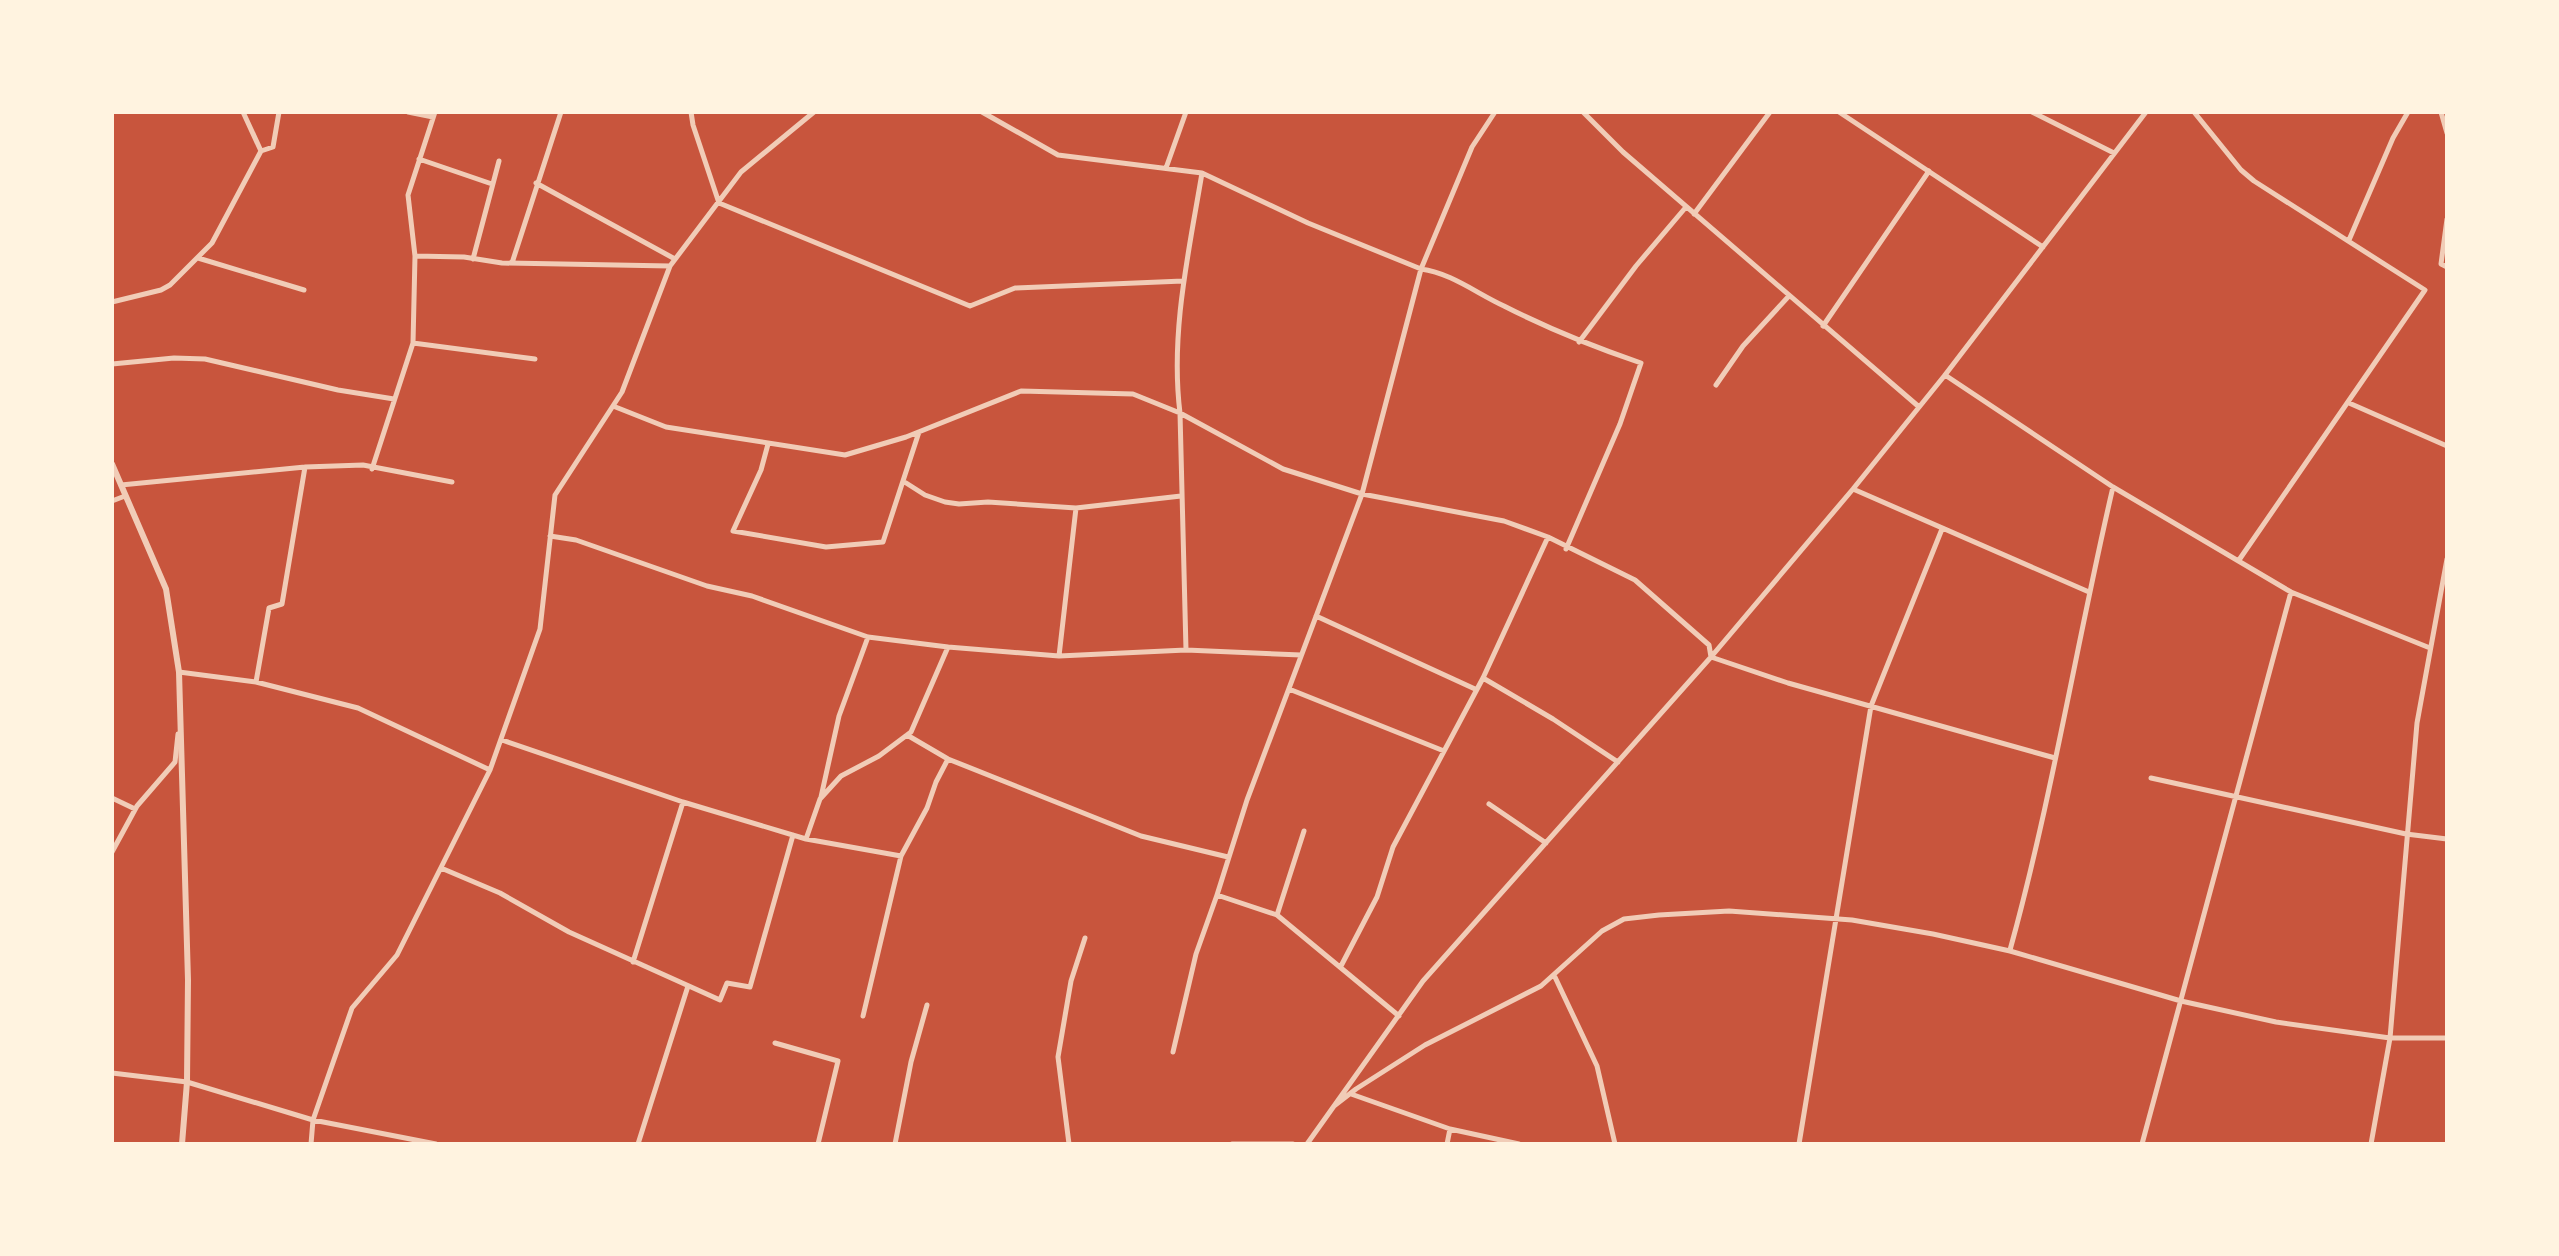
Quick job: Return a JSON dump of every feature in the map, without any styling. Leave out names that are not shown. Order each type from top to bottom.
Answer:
[{"type":"street","points":[[243,112],[261,151]]},
{"type":"street","points":[[112,302],[161,290],[212,243],[261,151],[273,147],[279,112]]},
{"type":"street","points":[[372,469],[413,343],[415,256],[408,195],[434,114],[409,112]]},
{"type":"street","points":[[512,263],[561,112]]},
{"type":"street","points":[[691,112],[719,203],[970,306],[1015,288],[1183,281]]},
{"type":"street","points":[[311,1144],[313,1120],[352,1008],[397,955],[502,740],[540,629],[555,495],[622,392],[670,266],[741,172],[814,112]]},
{"type":"street","points":[[982,112],[1058,155],[1202,173],[1308,223],[1421,269],[1439,271],[1579,342],[1641,363],[1620,424],[1566,549]]},
{"type":"street","points":[[1166,168],[1186,112]]},
{"type":"street","points":[[1173,1052],[1196,954],[1228,857],[1362,494],[1421,269],[1472,147],[1495,112]]},
{"type":"street","points":[[1583,112],[1623,152],[1918,406]]},
{"type":"street","points":[[1694,214],[1770,112]]},
{"type":"street","points":[[1839,112],[2043,247]]},
{"type":"street","points":[[2032,112],[2114,153]]},
{"type":"street","points":[[1307,1144],[1423,981],[1711,657],[1853,489],[1945,375],[2146,112]]},
{"type":"street","points":[[2194,112],[2241,170],[2254,181],[2425,290],[2239,560]]},
{"type":"street","points":[[2349,240],[2393,138],[2408,112]]},
{"type":"street","points":[[2441,112],[2447,133]]},
{"type":"street","points":[[419,159],[492,184]]},
{"type":"street","points":[[473,259],[499,161]]},
{"type":"street","points":[[1823,326],[1929,171]]},
{"type":"street","points":[[1186,650],[1180,413],[1176,386],[1183,281],[1202,173]]},
{"type":"street","points":[[536,183],[675,259]]},
{"type":"street","points":[[1579,342],[1636,266],[1686,207]]},
{"type":"street","points":[[2447,219],[2441,264],[2447,267]]},
{"type":"street","points":[[415,256],[512,263],[670,266]]},
{"type":"street","points":[[197,258],[304,290]]},
{"type":"street","points":[[1716,385],[1743,346],[1788,296]]},
{"type":"street","points":[[413,343],[535,359]]},
{"type":"street","points":[[112,364],[174,358],[205,359],[338,390],[394,399]]},
{"type":"street","points":[[1945,375],[2113,487],[2291,592],[2430,648]]},
{"type":"street","points":[[613,406],[666,427],[845,455],[919,432],[1021,391],[1133,394],[1180,413],[1283,469],[1362,494],[1504,521],[1548,537],[1566,549],[1635,580],[1709,645],[1711,657]]},
{"type":"street","points":[[2349,402],[2447,446]]},
{"type":"street","points":[[768,444],[761,470],[733,531],[826,547],[883,542],[919,432]]},
{"type":"street","points":[[112,464],[166,589],[179,672],[188,980],[187,1082],[182,1144]]},
{"type":"street","points":[[121,485],[305,467],[363,465],[452,482]]},
{"type":"street","points":[[256,682],[269,608],[282,604],[305,467]]},
{"type":"street","points":[[903,481],[925,495],[945,502],[1076,508],[1181,496]]},
{"type":"street","points":[[2010,951],[2025,895],[2113,487]]},
{"type":"street","points":[[1853,489],[2089,592]]},
{"type":"street","points":[[112,501],[125,496]]},
{"type":"street","points":[[1059,656],[1076,508]]},
{"type":"street","points":[[1799,1144],[1871,706],[1942,529]]},
{"type":"street","points":[[550,536],[576,540],[868,637],[1059,656],[1186,650],[1301,655]]},
{"type":"street","points":[[1341,966],[1377,897],[1393,847],[1483,678],[1548,537]]},
{"type":"street","points":[[2371,1144],[2390,1038],[2415,735],[2447,559]]},
{"type":"street","points":[[2142,1144],[2291,592]]},
{"type":"street","points":[[1316,616],[1475,689]]},
{"type":"street","points":[[806,839],[820,799],[839,716],[868,637]]},
{"type":"street","points":[[820,799],[841,776],[879,756],[911,732],[948,647]]},
{"type":"street","points":[[1711,657],[1788,683],[2055,758]]},
{"type":"street","points":[[179,672],[256,682],[358,708],[490,770]]},
{"type":"street","points":[[1483,678],[1618,762]]},
{"type":"street","points":[[1289,689],[1444,751]]},
{"type":"street","points":[[112,852],[135,809],[175,762],[181,713]]},
{"type":"street","points":[[907,735],[948,759],[1141,836],[1228,857]]},
{"type":"street","points":[[502,740],[683,802],[806,839],[901,856]]},
{"type":"street","points":[[863,1016],[901,856],[927,808],[948,759]]},
{"type":"street","points":[[2151,778],[2406,834],[2447,839]]},
{"type":"street","points":[[112,798],[135,809]]},
{"type":"street","points":[[633,962],[683,802]]},
{"type":"street","points":[[1489,804],[1546,843]]},
{"type":"street","points":[[1277,915],[1304,831]]},
{"type":"street","points":[[441,868],[500,893],[569,932],[720,1000],[727,983],[750,987],[793,835]]},
{"type":"street","points":[[1217,895],[1277,915],[1399,1016]]},
{"type":"street","points":[[1334,1106],[1425,1045],[1541,986],[1602,931],[1624,919],[1729,911],[1837,919],[1933,934],[2010,951],[2181,1001],[2276,1022],[2390,1038],[2447,1038]]},
{"type":"street","points":[[1069,1144],[1058,1057],[1071,981],[1085,938]]},
{"type":"street","points":[[1554,975],[1597,1066],[1615,1144]]},
{"type":"street","points":[[638,1144],[688,986]]},
{"type":"street","points":[[895,1144],[911,1062],[927,1005]]},
{"type":"street","points":[[775,1043],[838,1061],[818,1144]]},
{"type":"street","points":[[112,1073],[187,1082],[313,1120],[436,1144]]},
{"type":"street","points":[[1350,1094],[1450,1129],[1519,1144]]},
{"type":"street","points":[[1447,1144],[1450,1129]]},
{"type":"street","points":[[1232,1144],[1293,1144]]}]
